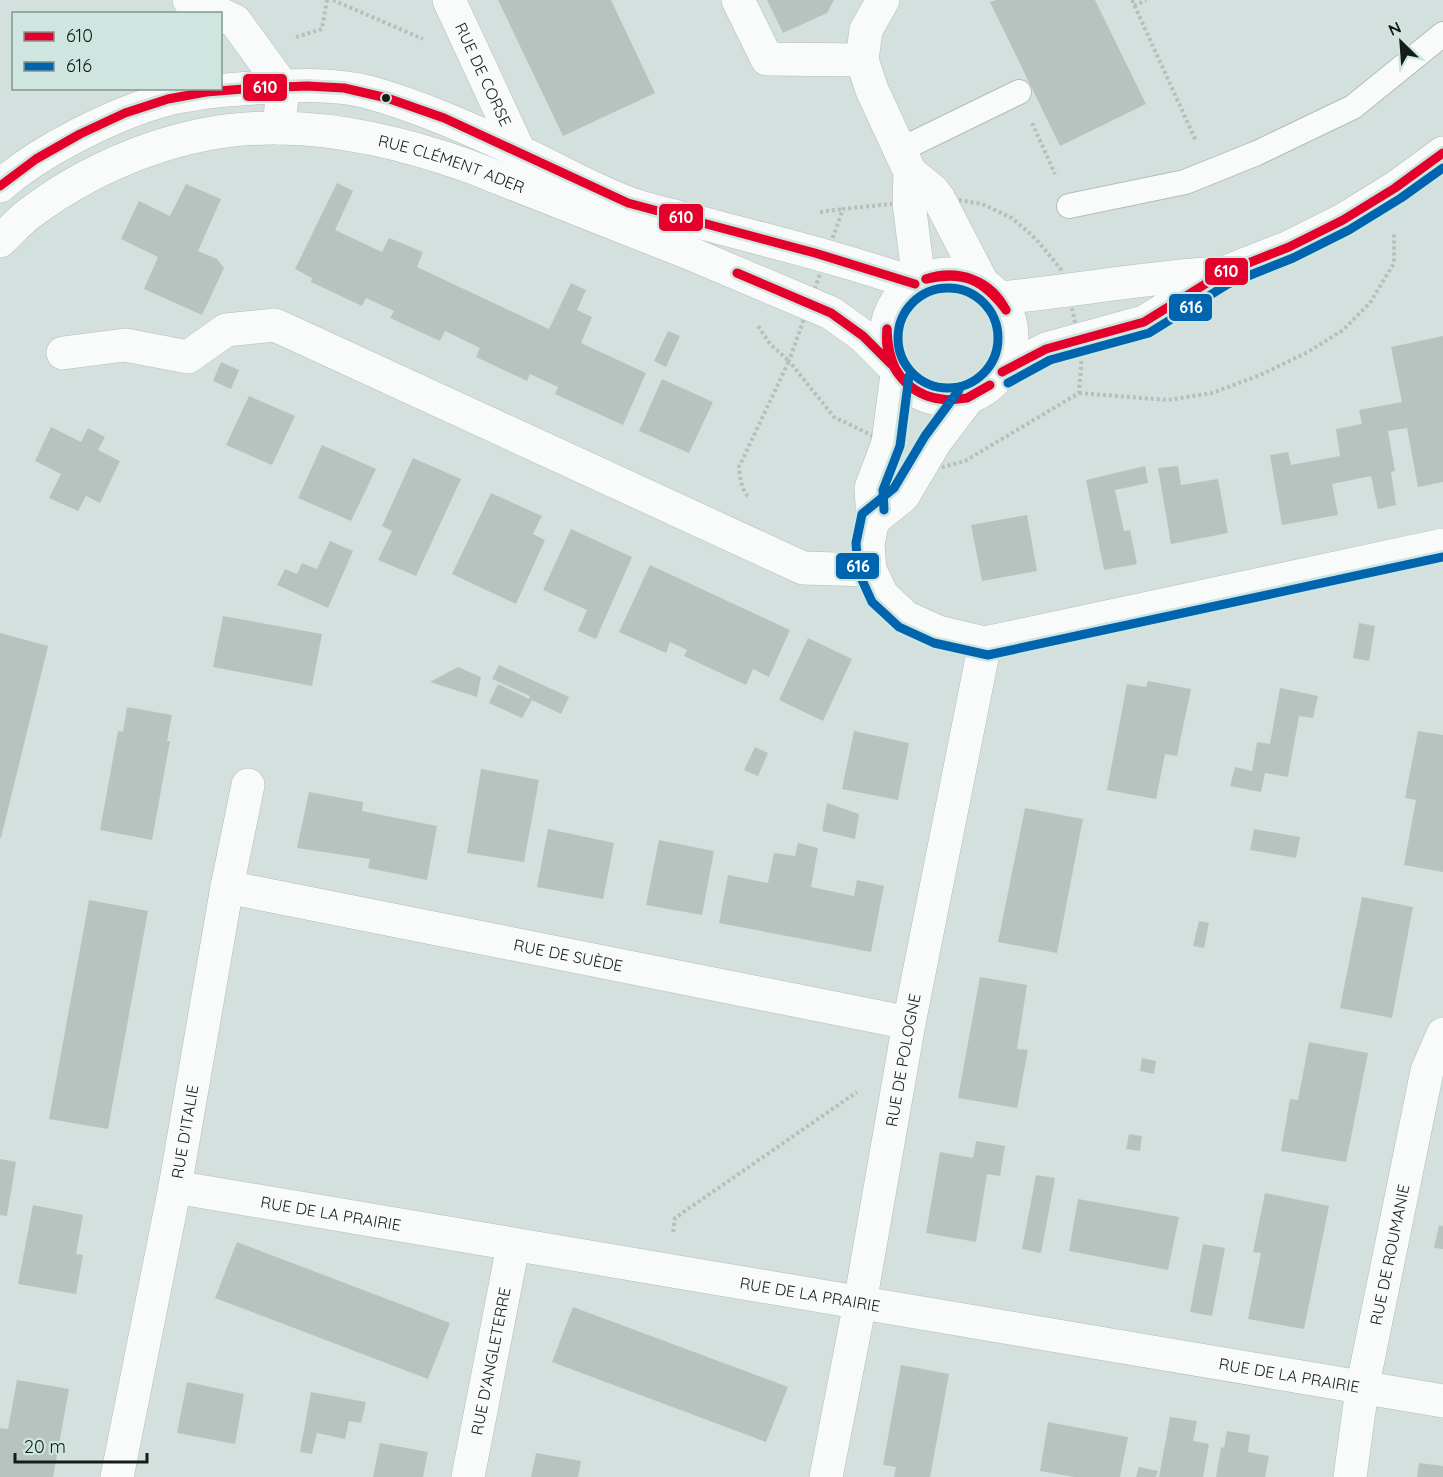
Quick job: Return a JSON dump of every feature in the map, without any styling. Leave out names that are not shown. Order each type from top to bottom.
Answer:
[{"type":"street","points":[[189,0],[216,12]]},
{"type":"street","name":"RUE DE CORSE","points":[[449,0],[519,151]]},
{"type":"street","points":[[738,0],[767,59],[862,60]]},
{"type":"street","points":[[883,0],[866,30],[862,60],[872,90],[914,181],[991,291],[1007,312],[1011,327],[1011,350],[1002,372],[982,391],[969,397],[937,400],[922,395],[908,386],[894,369],[886,346],[886,328],[891,311],[902,295],[917,283],[935,276],[951,274],[968,277],[991,291],[1068,291],[1170,276],[1223,273]]},
{"type":"street","points":[[222,15],[235,21],[283,87],[279,128]]},
{"type":"street","name":"RUE CLÉMENT ADER","points":[[0,186],[42,156],[132,111],[168,99],[201,93],[320,85],[366,92],[403,104],[519,151],[579,182],[630,203],[870,268],[917,283]]},
{"type":"street","name":"RUE CLÉMENT ADER","points":[[0,241],[28,214],[97,171],[170,143],[203,136],[279,128],[334,132],[428,152],[471,167],[810,304],[845,322],[894,369]]},
{"type":"street","points":[[1002,372],[1046,349],[1144,322],[1223,273],[1298,242],[1343,220],[1395,188],[1443,153]]},
{"type":"street","points":[[914,181],[917,283]]},
{"type":"street","points":[[63,353],[125,345],[188,357],[226,330],[275,325],[803,568],[870,570]]},
{"type":"street","points":[[894,369],[888,443],[871,488],[873,520],[868,544],[870,570],[882,594],[905,617],[938,632],[985,643],[1443,545]]},
{"type":"street","points":[[873,520],[903,496],[925,459],[969,397]]},
{"type":"street","name":"RUE DE POLOGNE","points":[[826,1477],[860,1303],[909,1023],[985,643]]},
{"type":"street","name":"RUE D'ITALIE","points":[[117,1477],[175,1187],[227,887],[248,784]]},
{"type":"street","name":"RUE DE SUÈDE","points":[[227,887],[909,1023]]},
{"type":"street","name":"RUE DE ROUMANIE","points":[[1350,1477],[1362,1389],[1443,1034]]},
{"type":"street","name":"RUE DE LA PRAIRIE","points":[[175,1187],[513,1246],[1443,1401]]},
{"type":"street","name":"RUE D'ANGLETERRE","points":[[468,1477],[513,1246]]},
{"type":"lane","points":[[1069,206],[1185,182],[1257,153],[1353,107],[1443,34]]},
{"type":"lane","points":[[914,181],[1019,92]]},
{"type":"path","points":[[256,50],[322,29],[327,0]]},
{"type":"path","points":[[333,0],[478,63]]},
{"type":"path","points":[[1131,0],[1209,172]]},
{"type":"path","points":[[1134,6],[1146,0]]},
{"type":"path","points":[[751,498],[745,494],[739,467],[789,362],[828,258],[843,209],[914,181],[946,198],[982,204],[1012,218],[1036,239],[1060,268],[1068,291],[1082,353],[1079,393]]},
{"type":"path","points":[[789,362],[834,417],[943,467],[965,461],[1079,393],[1168,400],[1212,393],[1258,376],[1308,352],[1343,330],[1370,303],[1394,263],[1395,188]]},
{"type":"path","points":[[664,1270],[672,1247],[675,1218],[903,1060]]},
{"type":"building","points":[[498,0],[611,0],[655,93],[563,136]]},
{"type":"building","points":[[767,0],[834,0],[827,13],[783,33]]},
{"type":"building","points":[[996,0],[1095,0],[1146,104],[1060,146],[990,2]]},
{"type":"building","points":[[337,183],[353,191],[335,230],[382,252],[389,238],[423,252],[417,267],[549,329],[571,283],[586,290],[577,310],[592,317],[581,343],[646,373],[623,425],[555,394],[558,387],[530,374],[527,381],[476,357],[480,348],[445,331],[440,341],[390,318],[394,311],[366,298],[362,306],[311,282],[312,278],[295,269]]},
{"type":"building","points":[[186,184],[221,199],[198,251],[217,259],[224,268],[202,315],[144,289],[158,257],[121,239],[139,201],[170,216]]},
{"type":"building","points":[[668,331],[680,336],[666,367],[654,361]]},
{"type":"building","points":[[1443,336],[1443,482],[1418,487],[1407,428],[1388,431],[1395,471],[1391,472],[1396,505],[1378,509],[1371,476],[1332,484],[1338,515],[1282,525],[1270,455],[1288,452],[1291,465],[1340,456],[1336,429],[1362,424],[1359,410],[1402,402],[1391,347]]},
{"type":"building","points":[[221,362],[239,370],[231,389],[213,381]]},
{"type":"building","points":[[662,379],[713,402],[689,453],[639,431]]},
{"type":"building","points":[[249,396],[295,416],[272,465],[226,445]]},
{"type":"building","points":[[51,427],[81,442],[88,428],[105,437],[98,450],[120,461],[100,503],[86,496],[78,511],[49,498],[61,474],[35,461]]},
{"type":"building","points":[[322,445],[376,469],[351,521],[298,498]]},
{"type":"building","points":[[413,458],[461,479],[416,576],[378,560],[392,531],[382,526]]},
{"type":"building","points":[[1145,466],[1148,483],[1115,490],[1124,531],[1130,530],[1137,564],[1104,570],[1086,480]]},
{"type":"building","points":[[1178,466],[1181,485],[1218,479],[1228,533],[1171,544],[1158,468]]},
{"type":"building","points":[[491,493],[542,516],[533,534],[545,540],[516,604],[452,574]]},
{"type":"building","points":[[1027,515],[1037,571],[982,581],[971,525]]},
{"type":"building","points":[[571,529],[632,557],[596,639],[578,631],[587,610],[543,590]]},
{"type":"building","points":[[330,541],[353,551],[328,608],[277,585],[285,569],[297,574],[302,563],[317,569]]},
{"type":"building","points":[[650,565],[790,630],[769,677],[753,669],[746,685],[684,656],[687,650],[670,642],[666,653],[619,632]]},
{"type":"building","points":[[223,616],[322,634],[312,686],[213,667]]},
{"type":"building","points":[[1359,623],[1375,626],[1369,661],[1353,658]]},
{"type":"building","points":[[0,633],[48,646],[1,838],[0,838]]},
{"type":"building","points":[[808,638],[852,659],[823,721],[779,700]]},
{"type":"building","points":[[499,665],[569,697],[561,714],[532,700],[522,718],[489,703],[498,684],[529,699],[530,696],[492,679]]},
{"type":"building","points":[[458,667],[481,677],[477,697],[430,682]]},
{"type":"building","points":[[1148,681],[1191,689],[1177,756],[1165,754],[1156,799],[1107,790],[1127,684],[1146,687]]},
{"type":"building","points":[[1280,688],[1318,696],[1313,718],[1299,716],[1288,777],[1265,773],[1261,792],[1230,786],[1235,767],[1252,771],[1257,742],[1270,744]]},
{"type":"building","points":[[127,707],[172,715],[167,741],[170,741],[152,840],[100,830],[118,731],[123,732]]},
{"type":"building","points":[[854,731],[909,743],[898,800],[842,789]]},
{"type":"building","points":[[1418,731],[1443,735],[1443,872],[1404,865],[1416,800],[1405,798]]},
{"type":"building","points":[[755,747],[768,753],[758,776],[744,770]]},
{"type":"building","points":[[481,769],[539,780],[524,862],[467,853]]},
{"type":"building","points":[[309,792],[363,802],[362,811],[437,826],[427,880],[368,868],[370,859],[297,848]]},
{"type":"building","points":[[827,803],[859,814],[855,839],[822,831]]},
{"type":"building","points":[[1025,808],[1083,819],[1057,953],[998,942]]},
{"type":"building","points":[[548,829],[614,843],[603,899],[537,887]]},
{"type":"building","points":[[1254,829],[1300,837],[1296,858],[1250,850]]},
{"type":"building","points":[[659,840],[714,851],[702,915],[646,905]]},
{"type":"building","points":[[798,843],[818,848],[811,887],[854,896],[857,880],[884,886],[871,952],[719,923],[728,875],[768,883],[774,853],[795,856]]},
{"type":"building","points":[[1362,897],[1413,907],[1392,1018],[1340,1008]]},
{"type":"building","points":[[89,900],[148,911],[108,1129],[49,1119]]},
{"type":"building","points":[[1199,921],[1209,923],[1204,948],[1193,946]]},
{"type":"building","points":[[980,977],[1027,985],[1017,1049],[1028,1050],[1017,1108],[958,1098]]},
{"type":"building","points":[[1309,1042],[1368,1053],[1346,1162],[1281,1151],[1290,1099],[1298,1100]]},
{"type":"building","points":[[1142,1058],[1156,1061],[1154,1074],[1140,1071]]},
{"type":"building","points":[[1129,1134],[1142,1136],[1140,1151],[1126,1149]]},
{"type":"building","points":[[976,1141],[1005,1146],[1000,1176],[987,1174],[976,1242],[926,1233],[940,1152],[973,1158]]},
{"type":"building","points":[[0,1159],[16,1162],[7,1216],[0,1215]]},
{"type":"building","points":[[1036,1175],[1055,1178],[1041,1253],[1022,1249]]},
{"type":"building","points":[[1265,1193],[1329,1206],[1304,1329],[1248,1319],[1261,1253],[1253,1252]]},
{"type":"building","points":[[1078,1199],[1179,1217],[1168,1270],[1069,1251]]},
{"type":"building","points":[[33,1205],[83,1215],[76,1254],[83,1255],[76,1294],[18,1284]]},
{"type":"building","points":[[1439,1225],[1443,1226],[1443,1249],[1434,1248]]},
{"type":"building","points":[[237,1242],[450,1323],[428,1379],[215,1298]]},
{"type":"building","points":[[1203,1244],[1225,1248],[1212,1316],[1190,1312]]},
{"type":"building","points":[[573,1307],[788,1387],[766,1442],[552,1362]]},
{"type":"building","points":[[901,1365],[949,1374],[930,1477],[894,1477],[896,1467],[883,1465]]},
{"type":"building","points":[[17,1380],[69,1389],[53,1477],[0,1477],[0,1428],[8,1429]]},
{"type":"building","points":[[187,1382],[244,1394],[235,1444],[177,1433]]},
{"type":"building","points":[[311,1392],[366,1402],[361,1423],[349,1421],[345,1439],[317,1433],[312,1454],[300,1452]]},
{"type":"building","points":[[1170,1417],[1197,1421],[1193,1441],[1209,1444],[1203,1477],[1159,1477]]},
{"type":"building","points":[[1048,1422],[1128,1437],[1120,1477],[1074,1477],[1040,1471]]},
{"type":"building","points":[[1227,1431],[1250,1435],[1248,1452],[1269,1456],[1265,1477],[1216,1477],[1221,1447],[1224,1448]]},
{"type":"building","points":[[380,1443],[428,1452],[423,1477],[373,1477]]},
{"type":"building","points":[[536,1453],[581,1461],[578,1477],[531,1477]]},
{"type":"building","points":[[1419,1463],[1443,1466],[1443,1477],[1417,1477]]},
{"type":"building","points":[[1139,1467],[1158,1471],[1156,1477],[1136,1477]]},
{"type":"transit line","name":"610","points":[[0,186],[36,159],[80,134],[125,113],[168,99],[206,92],[257,88],[307,86],[344,88],[387,98],[444,118],[628,203],[815,253],[915,284]]},
{"type":"transit line","name":"610","points":[[1002,372],[1046,349],[1144,322],[1223,273],[1289,247],[1343,220],[1395,188],[1443,153]]},
{"type":"transit line","name":"616","points":[[1008,383],[1050,360],[1149,333],[1228,284],[1293,258],[1349,230],[1401,198],[1443,168]]},
{"type":"transit line","name":"610","points":[[737,273],[831,313],[863,336],[891,364]]},
{"type":"transit line","name":"610","points":[[926,279],[950,275],[972,279],[992,291],[1006,310]]},
{"type":"transit line","name":"610","points":[[926,279],[952,276],[972,280],[989,291],[1006,310]]},
{"type":"transit line","name":"616","points":[[948,288],[967,292],[984,302],[994,319],[998,338],[994,357],[984,374],[967,384],[948,388],[929,384],[912,374],[902,357],[898,338],[902,319],[912,302],[929,292],[948,288]]},
{"type":"transit line","name":"610","points":[[887,329],[889,350],[900,376],[907,384],[925,395],[949,400]]},
{"type":"transit line","name":"610","points":[[887,329],[889,356],[894,368],[902,378],[923,394],[949,400]]},
{"type":"transit line","name":"616","points":[[884,510],[883,490],[900,446],[909,376]]},
{"type":"transit line","name":"610","points":[[949,400],[967,398],[990,385]]},
{"type":"transit line","name":"616","points":[[959,390],[925,436],[894,488],[862,514],[856,543],[858,571],[872,602],[899,627],[934,643],[988,655],[1443,557]]}]
